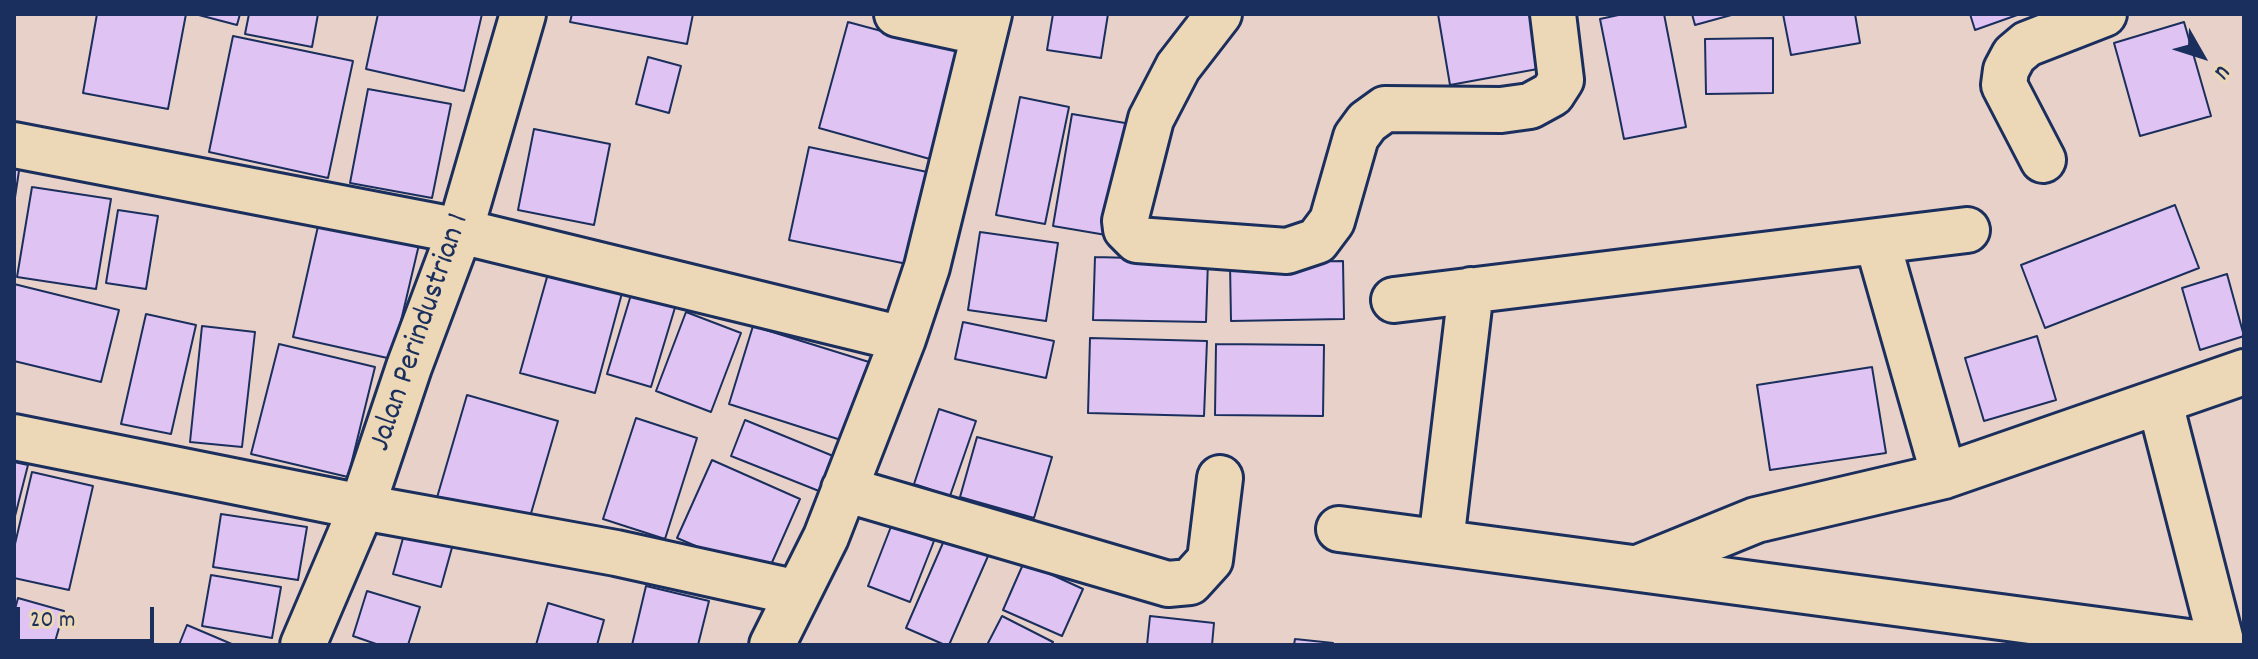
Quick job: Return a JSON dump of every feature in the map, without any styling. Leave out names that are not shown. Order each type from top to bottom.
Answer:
[{"type":"street","name":"Jalan Perindustrian 1","points":[[303,645],[362,507],[409,367],[460,231],[523,14]]},
{"type":"street","points":[[772,645],[844,489],[903,339],[927,267],[986,24],[897,14]]},
{"type":"street","points":[[1219,14],[1178,67],[1151,119],[1125,221],[1126,229],[1137,240],[1287,251],[1317,241],[1332,221],[1356,137],[1367,122],[1385,109],[1501,110],[1530,106],[1552,94],[1561,80],[1553,14]]},
{"type":"street","points":[[2043,160],[2004,85],[2006,70],[2014,55],[2027,44],[2104,14]]},
{"type":"street","points":[[14,145],[460,231],[903,339]]},
{"type":"street","points":[[1394,300],[1967,230]]},
{"type":"street","points":[[1877,241],[1944,476]]},
{"type":"street","points":[[1441,542],[1471,290]]},
{"type":"street","points":[[1636,569],[1756,520],[1944,476],[2244,372]]},
{"type":"street","points":[[2160,403],[2224,645],[2244,640]]},
{"type":"street","points":[[14,437],[362,507],[616,553],[798,593]]},
{"type":"street","points":[[844,489],[1168,584],[1190,582],[1210,560],[1220,478]]},
{"type":"street","points":[[1339,529],[2211,645]]},
{"type":"building","points":[[97,14],[186,14],[168,109],[83,93]]},
{"type":"building","points":[[195,14],[240,14],[237,25]]},
{"type":"building","points":[[249,14],[318,14],[312,47],[245,34]]},
{"type":"building","points":[[378,14],[482,14],[464,91],[366,69]]},
{"type":"building","points":[[572,14],[693,14],[687,44],[570,22]]},
{"type":"building","points":[[1053,14],[1108,14],[1101,58],[1047,50]]},
{"type":"building","points":[[1438,14],[1533,14],[1543,68],[1450,85]]},
{"type":"building","points":[[1623,14],[1664,14],[1686,127],[1624,139],[1600,19]]},
{"type":"building","points":[[1692,14],[1735,14],[1695,25]]},
{"type":"building","points":[[1783,14],[1855,14],[1860,43],[1791,55]]},
{"type":"building","points":[[1970,14],[2020,14],[1975,30]]},
{"type":"building","points":[[848,22],[967,54],[937,161],[819,128]]},
{"type":"building","points":[[2184,22],[2211,116],[2140,136],[2114,43]]},
{"type":"building","points":[[233,36],[353,61],[328,178],[209,152]]},
{"type":"building","points":[[1773,38],[1773,93],[1706,94],[1705,39]]},
{"type":"building","points":[[648,57],[681,66],[669,113],[636,104]]},
{"type":"building","points":[[368,89],[451,104],[432,198],[350,183]]},
{"type":"building","points":[[1020,97],[1069,107],[1045,224],[996,215]]},
{"type":"building","points":[[1072,114],[1131,124],[1112,236],[1053,226]]},
{"type":"building","points":[[534,129],[610,144],[594,225],[518,210]]},
{"type":"building","points":[[809,147],[932,173],[912,265],[789,240]]},
{"type":"building","points":[[14,163],[20,164],[14,204]]},
{"type":"building","points":[[32,187],[111,199],[96,289],[17,277]]},
{"type":"building","points":[[2175,205],[2199,268],[2045,328],[2021,265]]},
{"type":"building","points":[[118,210],[158,216],[146,289],[106,283]]},
{"type":"building","points":[[321,213],[421,236],[392,359],[293,337]]},
{"type":"building","points":[[980,232],[1058,243],[1046,321],[968,310]]},
{"type":"building","points":[[1095,257],[1208,260],[1206,322],[1093,320]]},
{"type":"building","points":[[1343,261],[1344,319],[1231,321],[1230,263]]},
{"type":"building","points":[[551,263],[625,282],[595,393],[520,373]]},
{"type":"building","points":[[2227,274],[2244,336],[2200,350],[2182,288]]},
{"type":"building","points":[[14,284],[119,310],[101,382],[14,361]]},
{"type":"building","points":[[633,288],[677,301],[651,387],[607,374]]},
{"type":"building","points":[[686,312],[741,333],[711,412],[656,391]]},
{"type":"building","points":[[146,314],[196,325],[171,434],[121,424]]},
{"type":"building","points":[[963,322],[1054,341],[1046,378],[955,359]]},
{"type":"building","points":[[202,326],[255,332],[242,447],[190,442]]},
{"type":"building","points":[[753,326],[869,362],[844,441],[729,404]]},
{"type":"building","points":[[2037,336],[2056,400],[1984,421],[1965,358]]},
{"type":"building","points":[[1090,338],[1207,341],[1204,416],[1088,413]]},
{"type":"building","points":[[279,344],[375,367],[348,477],[251,454]]},
{"type":"building","points":[[1216,344],[1324,345],[1323,416],[1215,415]]},
{"type":"building","points":[[1872,367],[1886,453],[1770,470],[1757,385]]},
{"type":"building","points":[[467,395],[558,421],[527,527],[436,501]]},
{"type":"building","points":[[939,409],[976,421],[950,496],[914,484]]},
{"type":"building","points":[[636,418],[697,438],[665,539],[603,519]]},
{"type":"building","points":[[745,420],[838,458],[824,493],[731,456]]},
{"type":"building","points":[[977,437],[1052,457],[1034,518],[960,497]]},
{"type":"building","points":[[712,460],[800,499],[766,576],[677,538]]},
{"type":"building","points":[[14,462],[28,465],[14,520]]},
{"type":"building","points":[[32,472],[93,486],[69,590],[14,578],[14,548]]},
{"type":"building","points":[[221,514],[307,527],[298,580],[213,567]]},
{"type":"building","points":[[892,524],[934,541],[910,602],[868,586]]},
{"type":"building","points":[[949,529],[992,547],[949,645],[945,645],[906,628]]},
{"type":"building","points":[[405,531],[453,544],[441,587],[393,574]]},
{"type":"building","points":[[1024,562],[1083,589],[1062,636],[1003,610]]},
{"type":"building","points":[[211,575],[281,587],[272,638],[202,626]]},
{"type":"building","points":[[646,586],[709,601],[698,645],[632,645]]},
{"type":"building","points":[[367,591],[420,607],[408,645],[379,645],[353,636]]},
{"type":"building","points":[[18,598],[64,611],[54,645],[14,645],[14,613]]},
{"type":"building","points":[[548,603],[604,620],[597,645],[536,645]]},
{"type":"building","points":[[1002,616],[1053,642],[1051,645],[987,645]]},
{"type":"building","points":[[1150,616],[1214,623],[1212,645],[1147,645]]},
{"type":"building","points":[[187,625],[234,645],[179,645]]},
{"type":"building","points":[[1295,639],[1333,643],[1294,645]]}]
